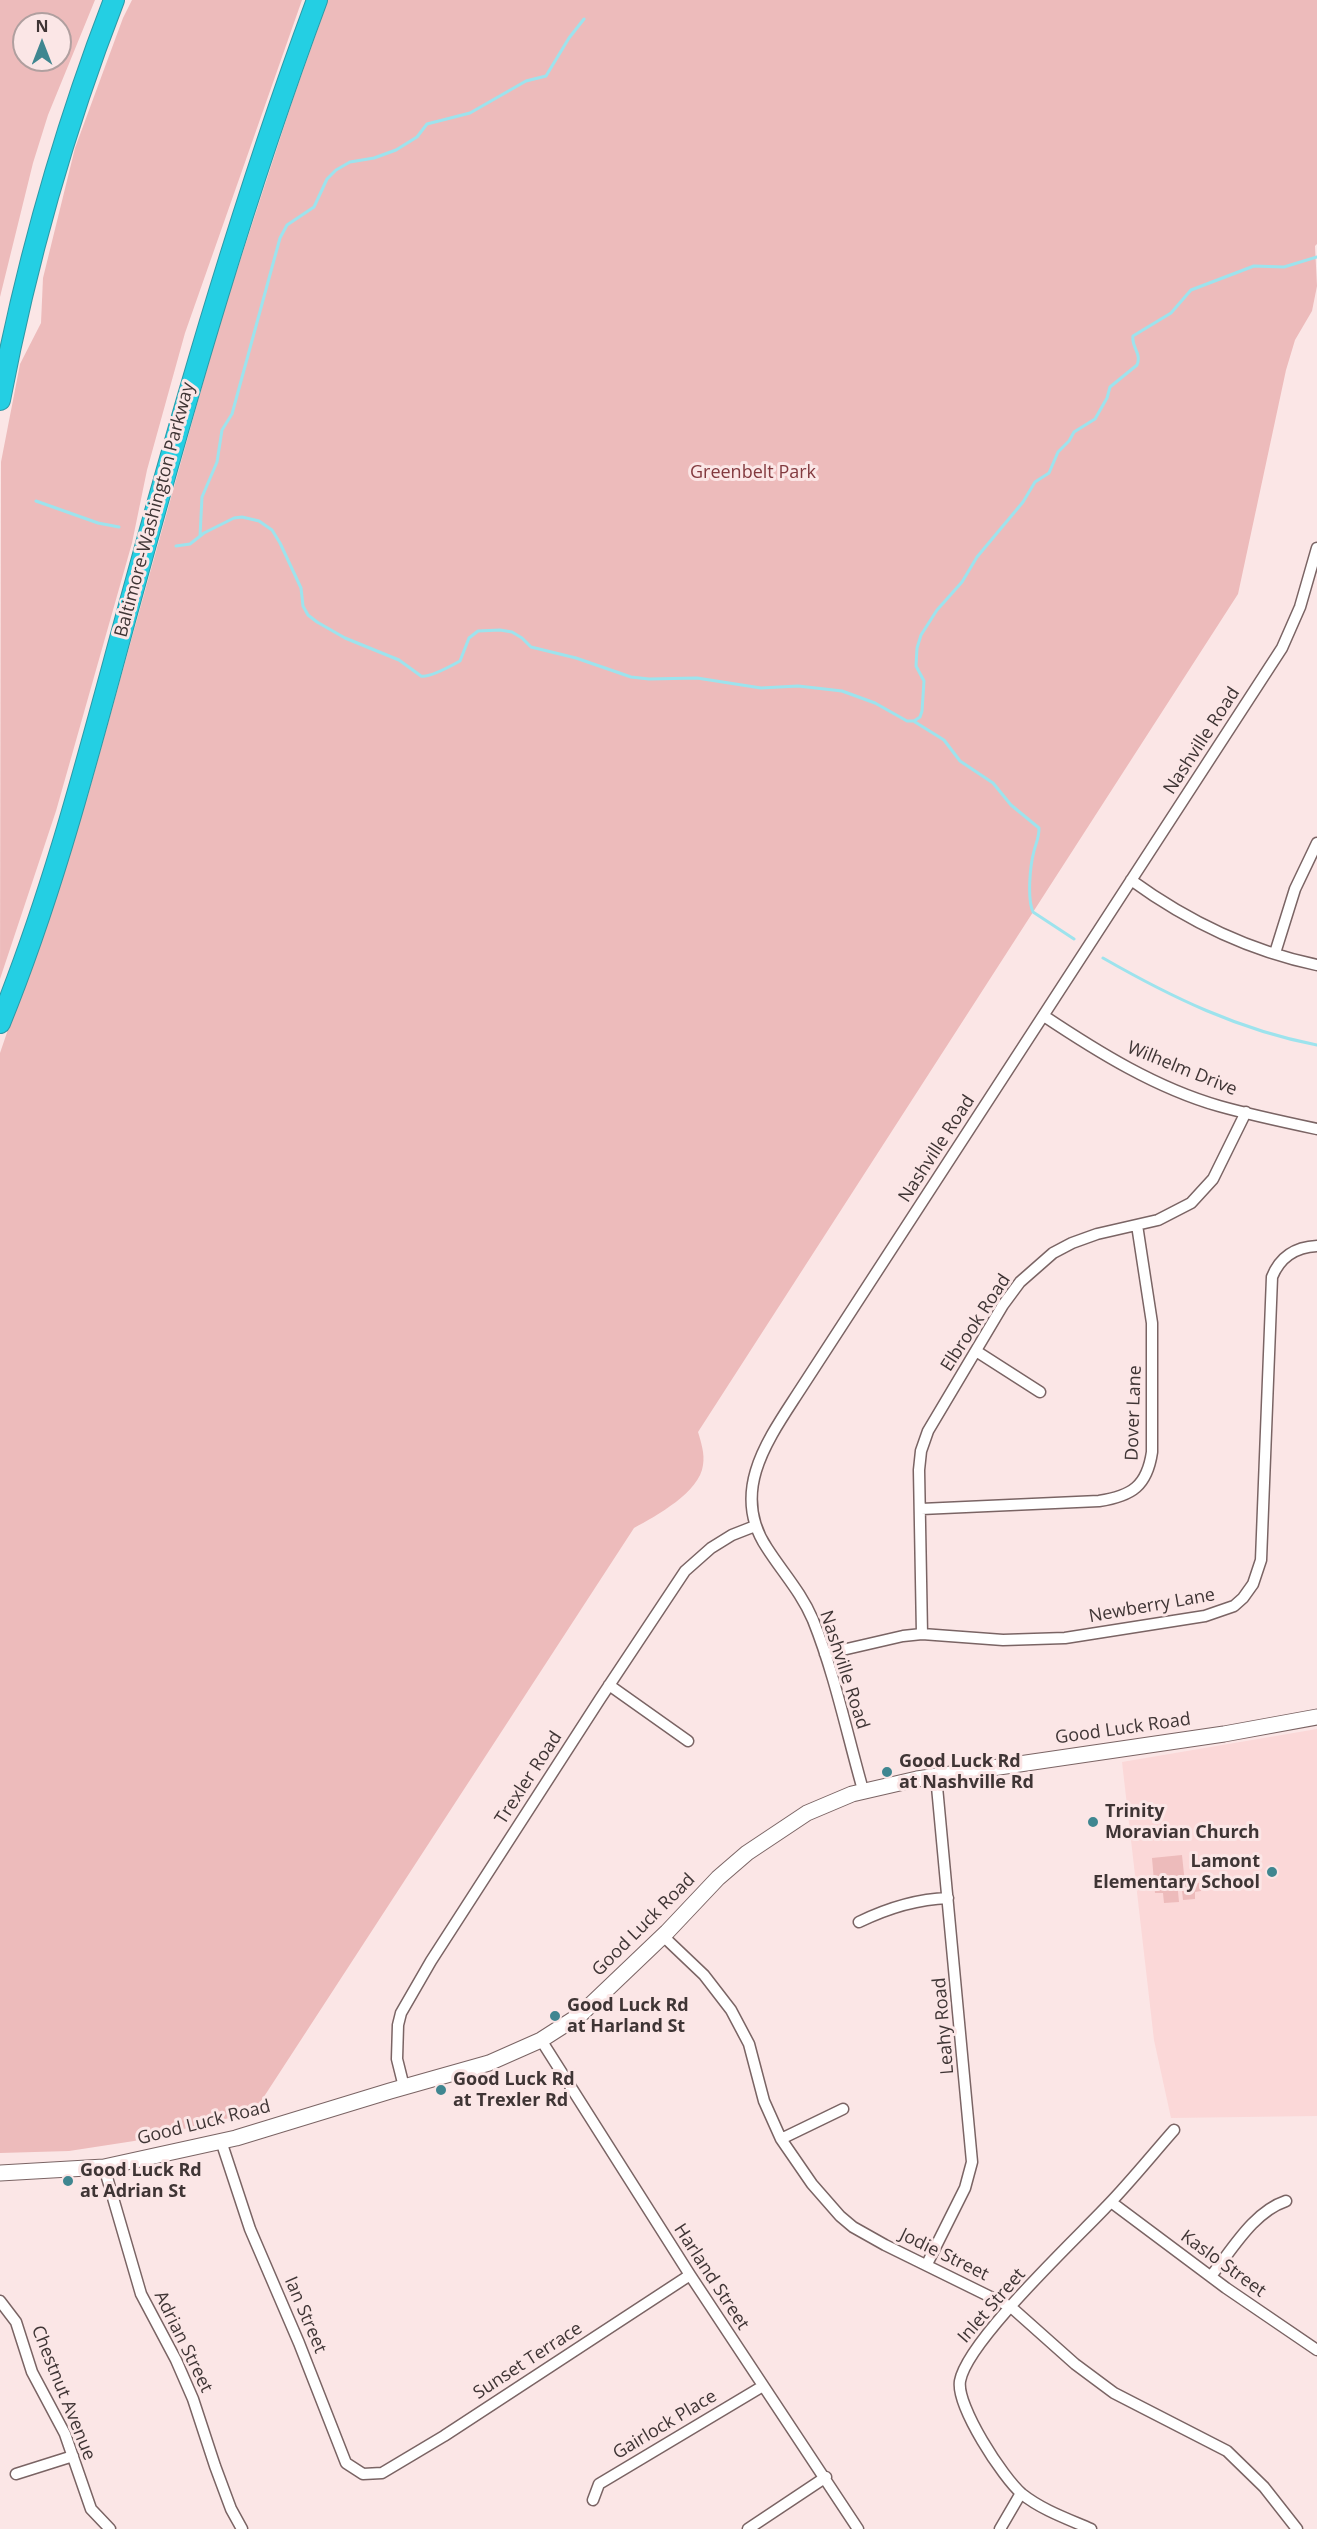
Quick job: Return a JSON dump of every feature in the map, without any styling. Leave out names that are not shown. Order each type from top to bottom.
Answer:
[{"type":"highway","points":[[0,400],[25,283],[47,201],[71,120],[114,0]]},
{"type":"highway","name":"Baltimore-Washington Parkway","points":[[0,1023],[30,943],[60,848],[214,303],[257,166],[317,0]]},
{"type":"main road","name":"Good Luck Road","points":[[0,2173],[104,2167],[222,2141],[473,2069],[541,2040],[580,2015],[663,1936],[718,1878],[761,1843],[815,1809],[863,1790],[936,1776],[1213,1736],[1317,1717]]},
{"type":"street","name":"Nashville Road","points":[[863,1790],[825,1654],[802,1597],[767,1548],[755,1526],[753,1480],[762,1452],[1282,648],[1300,607],[1317,548]]},
{"type":"street","points":[[1275,953],[1295,889],[1317,843]]},
{"type":"street","points":[[1131,880],[1161,902],[1195,921],[1275,953],[1317,965]]},
{"type":"street","name":"Wilhelm Drive","points":[[1044,1016],[1089,1045],[1147,1077],[1218,1105],[1317,1129]]},
{"type":"street","name":"Elbrook Road","points":[[922,1634],[919,1470],[921,1451],[928,1431],[1003,1305],[1020,1282],[1053,1253],[1097,1234],[1158,1220],[1179,1211],[1202,1192],[1226,1155],[1246,1112]]},
{"type":"street","name":"Dover Lane","points":[[921,1509],[1099,1501],[1127,1494],[1141,1483],[1148,1471],[1152,1452],[1152,1323],[1137,1225]]},
{"type":"street","name":"Newberry Lane","points":[[825,1654],[878,1640],[922,1634],[1003,1640],[1065,1638],[1205,1616],[1234,1606],[1243,1598],[1258,1571],[1263,1544],[1269,1308],[1272,1276],[1284,1257],[1307,1246],[1317,1246]]},
{"type":"street","points":[[976,1351],[1040,1392]]},
{"type":"street","name":"Trexler Road","points":[[404,2087],[396,2047],[401,2013],[467,1904],[685,1571],[711,1548],[732,1535],[755,1526]]},
{"type":"street","points":[[609,1685],[688,1741]]},
{"type":"street","name":"Leahy Road","points":[[927,2264],[965,2188],[972,2162],[936,1776]]},
{"type":"street","points":[[859,1922],[886,1909],[904,1904],[948,1898]]},
{"type":"street","name":"Jodie Street","points":[[663,1936],[704,1975],[738,2020],[748,2044],[764,2101],[781,2139],[812,2184],[840,2216],[869,2236],[1011,2307],[1075,2364],[1114,2393],[1227,2451],[1264,2487],[1297,2529]]},
{"type":"street","name":"Harland Street","points":[[541,2040],[690,2275],[826,2477],[858,2529]]},
{"type":"street","points":[[781,2139],[843,2109]]},
{"type":"street","name":"Inlet Street","points":[[1091,2529],[1041,2506],[1021,2493],[964,2408],[960,2389],[963,2370],[971,2356],[1011,2307],[1111,2202],[1174,2130]]},
{"type":"street","name":"Ian Street","points":[[222,2141],[250,2229],[299,2343],[346,2463],[363,2474],[382,2472]]},
{"type":"street","name":"Adrian Street","points":[[104,2167],[141,2294],[194,2399],[215,2466],[231,2509],[242,2529]]},
{"type":"street","points":[[1211,2276],[1251,2225],[1276,2204],[1286,2201]]},
{"type":"street","name":"Kaslo Street","points":[[1111,2202],[1317,2350]]},
{"type":"street","name":"Sunset Terrace","points":[[382,2472],[444,2436],[690,2275]]},
{"type":"street","name":"Chestnut Avenue","points":[[0,2301],[16,2322],[32,2372],[65,2434],[91,2509],[110,2529]]},
{"type":"street","name":"Gairlock Place","points":[[593,2500],[599,2484],[763,2386]]},
{"type":"street","points":[[16,2474],[73,2456]]},
{"type":"street","points":[[748,2529],[826,2477]]},
{"type":"street","points":[[1000,2529],[1021,2493]]},
{"type":"shaded area","points":[[1317,1729],[1317,2116],[1171,2118],[1154,2040],[1122,1762]]},
{"type":"green space","points":[[0,0],[95,0],[72,56],[72,12],[12,12],[12,72],[66,72],[48,115],[33,163],[0,297]]},
{"type":"green space","points":[[132,0],[302,0],[185,333],[147,470],[132,543],[56,811],[0,979],[1,462],[20,364],[41,323],[43,278],[75,148],[123,18]]},
{"type":"green space","name":"Greenbelt Park","points":[[328,0],[1317,0],[1317,244],[1315,246],[1317,286],[1312,311],[1295,340],[1286,370],[1238,594],[698,1432],[703,1465],[694,1485],[676,1502],[634,1528],[254,2112],[134,2141],[69,2151],[0,2153],[0,1053],[88,795],[220,322]]},
{"type":"green space","points":[[1182,1855],[1185,1884],[1200,1883],[1201,1891],[1195,1892],[1195,1899],[1183,1900],[1181,1881],[1177,1881],[1179,1902],[1164,1903],[1163,1893],[1155,1893],[1152,1858]]},
{"type":"waterway","points":[[200,536],[202,497],[217,462],[222,430],[232,414],[280,238],[287,225],[314,207],[327,179],[336,170],[350,162],[374,158],[396,150],[417,137],[427,124],[470,113],[526,81],[546,76],[569,38],[584,19]]},
{"type":"waterway","points":[[176,546],[190,544],[204,533],[234,518],[242,517],[259,521],[272,530],[280,543],[301,588],[303,606],[308,615],[345,638],[399,660],[421,676],[434,673],[460,661],[469,638],[478,631],[500,630],[512,632],[531,647],[576,658],[631,677],[697,678],[761,688],[798,686],[842,691],[875,703],[907,721],[914,721],[920,717],[922,711],[924,681],[916,666],[917,648],[921,635],[937,610],[962,582],[977,557],[1023,502],[1035,482],[1049,473],[1058,452],[1074,432],[1095,419],[1107,398],[1110,387],[1137,365],[1138,357],[1133,336],[1171,313],[1191,290],[1254,266],[1284,267],[1317,257]]},
{"type":"waterway","points":[[36,501],[98,523],[119,527]]},
{"type":"waterway","points":[[915,722],[944,740],[960,761],[993,783],[1011,805],[1039,828],[1030,873],[1031,906],[1033,912],[1074,939]]},
{"type":"waterway","points":[[1103,958],[1180,999],[1233,1021],[1260,1031],[1317,1045]]},
{"type":"place","name":"Good Luck Rd at Nashville Rd","points":[[887,1772]]},
{"type":"place","name":"Trinity Moravian Church","points":[[1093,1822]]},
{"type":"place","name":"Lamont Elementary School","points":[[1272,1872]]},
{"type":"place","name":"Good Luck Rd at Harland St","points":[[555,2016]]},
{"type":"place","name":"Good Luck Rd at Trexler Rd","points":[[441,2090]]},
{"type":"place","name":"Good Luck Rd at Adrian St","points":[[68,2181]]}]
